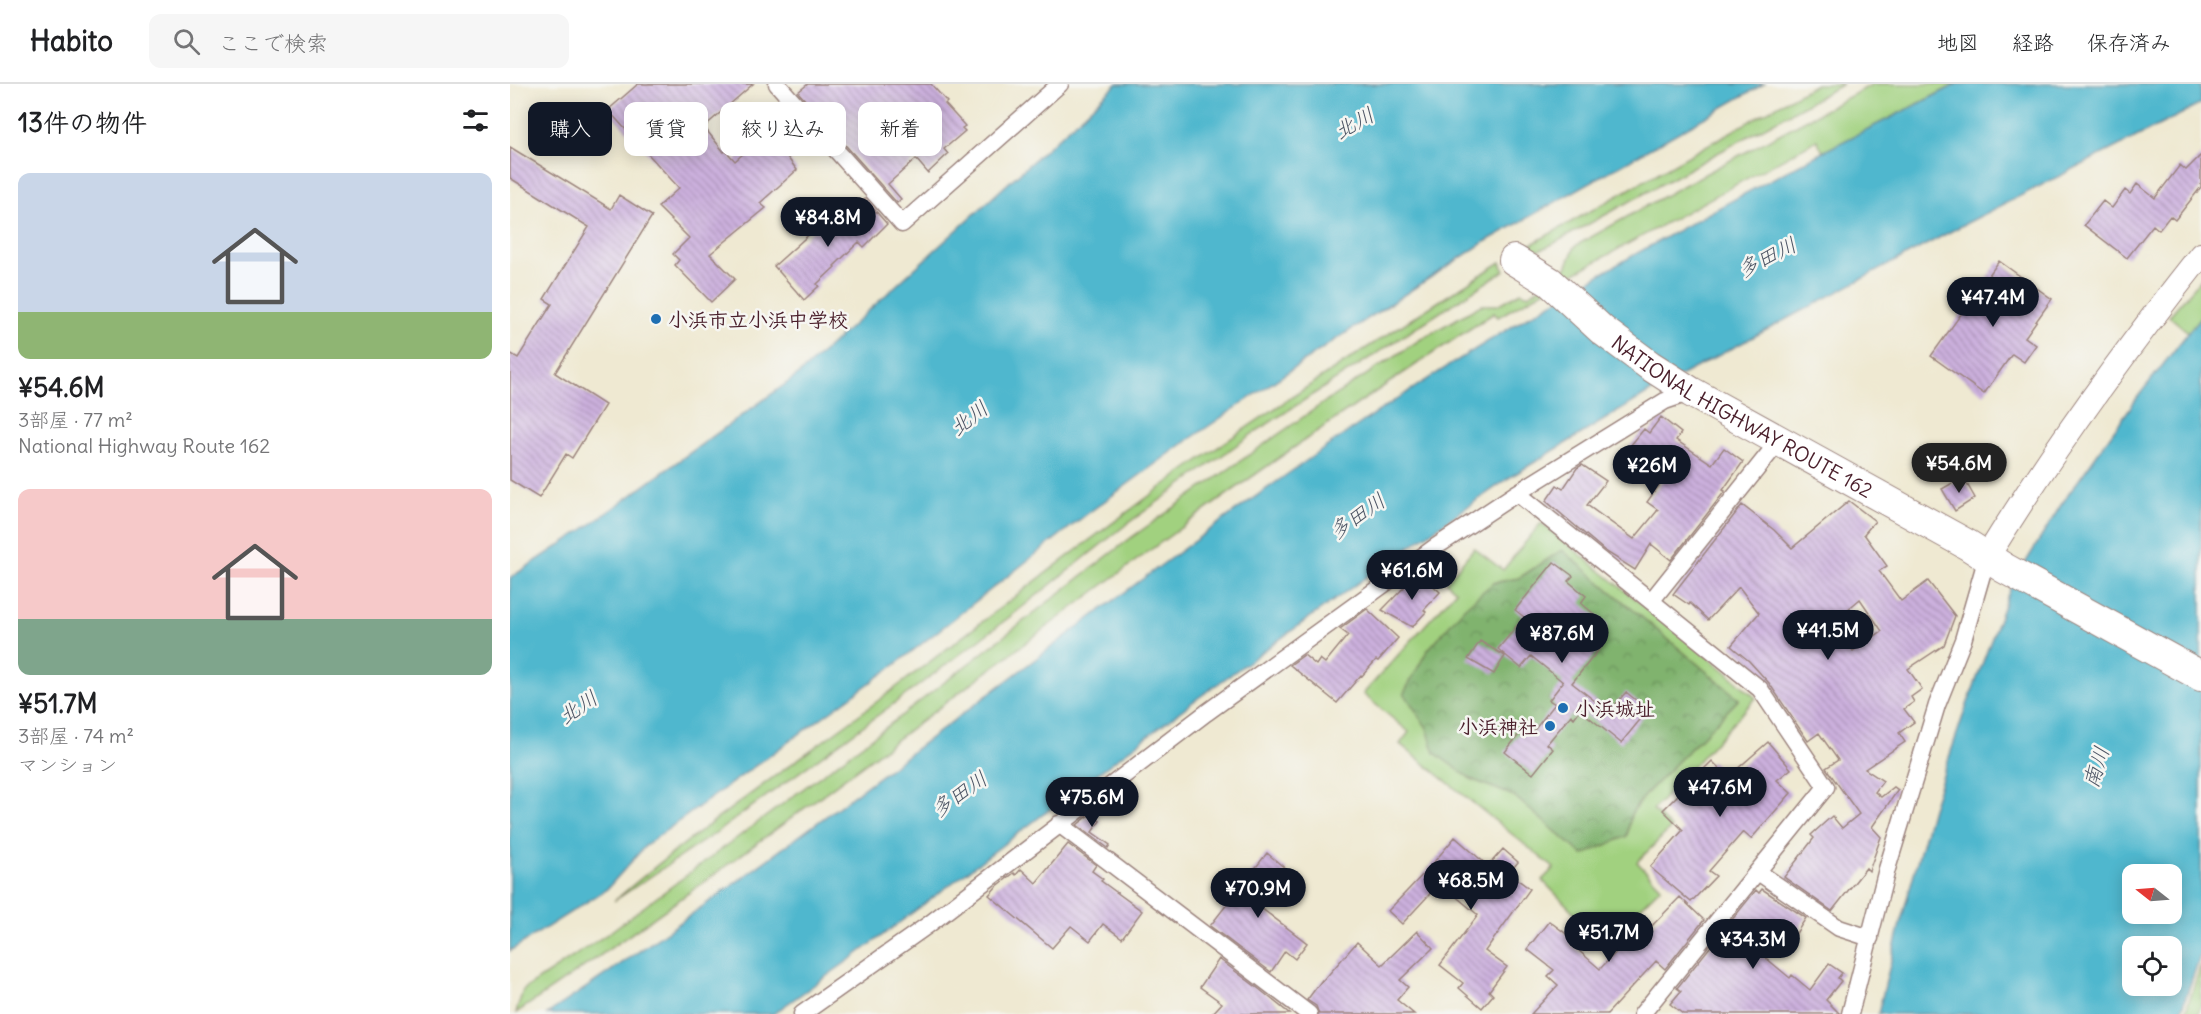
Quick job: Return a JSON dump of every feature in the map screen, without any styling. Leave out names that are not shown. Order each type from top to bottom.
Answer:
[{"type":"highway","name":"NATIONAL HIGHWAY ROUTE 162","points":[[1514,260],[1550,282],[1602,330],[1685,388],[2201,676]]},
{"type":"street","points":[[777,84],[902,224],[1060,84]]},
{"type":"street","points":[[1851,1014],[1887,869],[1937,705],[1996,563],[2073,423],[2140,331],[2201,255]]},
{"type":"street","points":[[802,1014],[928,925],[1206,713],[1434,548],[1685,388]]},
{"type":"street","points":[[1652,600],[1779,441]]},
{"type":"street","points":[[1517,493],[1760,689],[1826,787],[1642,1014]]},
{"type":"street","points":[[1059,824],[1304,1012]]},
{"type":"street","points":[[1758,872],[1839,928],[1870,938]]},
{"type":"green space","points":[[1816,84],[1843,84],[1549,246],[1534,252],[1523,249]]},
{"type":"green space","points":[[1873,84],[1957,84],[1823,152],[1817,140],[1498,317],[1494,313],[1201,513],[760,841],[516,1013],[523,990],[606,935],[897,719],[1132,537],[1326,401],[1421,339],[1481,305],[1498,305],[1521,292],[1529,295],[1566,268],[1575,246]]},
{"type":"green space","points":[[1501,262],[1504,271],[1252,434],[1127,524],[1011,616],[903,697],[717,832],[614,901],[685,843],[870,707],[1161,487],[1310,385]]},
{"type":"green space","points":[[2201,279],[2201,316],[2188,332],[2169,316]]},
{"type":"green space","points":[[1541,523],[1756,698],[1653,810],[1671,828],[1637,862],[1661,887],[1604,943],[1542,880],[1554,868],[1400,744],[1409,732],[1363,694],[1456,591],[1446,582],[1474,548],[1503,570]],"holes":[[[1562,550],[1739,699],[1643,797],[1631,814],[1627,836],[1583,855],[1514,796],[1471,779],[1435,753],[1427,728],[1493,583],[1519,578]]]},
{"type":"green space","points":[[1562,550],[1739,699],[1643,797],[1631,814],[1627,836],[1583,855],[1514,796],[1471,779],[1435,753],[1427,728],[1404,693],[1427,651],[1464,608],[1493,583],[1519,578]]},
{"type":"green space","points":[[2201,964],[2201,1005],[2198,1014],[2185,1014]]},
{"type":"water","name":"北川","points":[[1117,84],[1764,84],[1483,243],[1184,443],[1087,514],[896,664],[646,845],[607,889],[510,951],[510,578],[580,532],[798,375]]},
{"type":"water","name":"多田川","points":[[1957,84],[2201,84],[2201,104],[1961,226],[1650,392],[1512,476],[1376,570],[1194,701],[855,956],[773,1014],[547,1014],[749,873],[1244,505],[1402,396],[1519,322],[1639,252],[1821,153]]},
{"type":"water","name":"南川","points":[[2201,316],[2201,953],[2180,1014],[1878,1014],[1932,808],[1963,716],[2011,586],[2061,505],[2137,398]]},
{"type":"building","points":[[638,84],[753,84],[732,102],[720,102],[720,113],[708,123],[708,102],[624,102],[624,128],[612,114],[612,107]]},
{"type":"building","points":[[808,84],[931,84],[965,126],[962,128],[965,131],[944,149],[948,154],[928,173],[916,159],[888,184],[901,199],[897,203],[846,146],[846,102],[807,102],[798,92]]},
{"type":"building","points":[[708,132],[720,147],[720,156],[730,156],[735,161],[741,156],[786,156],[797,170],[760,203],[766,208],[710,254],[735,279],[711,302],[675,265],[679,260],[673,254],[689,238],[658,207],[679,188],[650,156],[708,156]]},
{"type":"building","points":[[510,147],[611,209],[619,195],[652,216],[555,373],[605,405],[572,458],[566,454],[539,498],[510,480],[510,353],[518,358],[552,304],[544,299],[589,227],[510,178]]},
{"type":"building","points":[[2201,155],[2201,187],[2175,220],[2170,216],[2159,230],[2153,225],[2127,258],[2084,225],[2103,201],[2112,208],[2125,190],[2130,194],[2137,184],[2155,198],[2180,165],[2186,170]]},
{"type":"building","points":[[865,199],[887,224],[864,247],[859,242],[804,300],[774,266],[833,213],[842,221]]},
{"type":"building","points":[[1999,261],[2052,299],[2025,337],[2036,345],[2024,362],[2012,354],[1984,394],[1931,356]]},
{"type":"building","points":[[1661,417],[1681,433],[1676,440],[1712,464],[1724,448],[1743,462],[1723,490],[1725,491],[1671,560],[1651,544],[1635,570],[1605,551],[1546,501],[1557,485],[1563,489],[1577,468],[1582,465],[1606,481],[1587,505],[1634,539],[1658,510],[1647,502],[1663,480],[1626,451],[1644,429],[1649,433]]},
{"type":"building","points":[[1963,477],[1975,498],[1955,511],[1942,489]]},
{"type":"building","points":[[1849,501],[1875,521],[1864,534],[1887,566],[1879,571],[1901,601],[1928,581],[1955,616],[1944,645],[1908,669],[1922,689],[1911,697],[1914,702],[1904,709],[1914,722],[1899,733],[1905,742],[1865,769],[1883,781],[1875,792],[1881,797],[1894,787],[1898,790],[1872,827],[1881,837],[1869,871],[1866,868],[1832,911],[1784,877],[1814,838],[1811,835],[1832,816],[1842,828],[1859,814],[1826,768],[1838,760],[1819,733],[1808,741],[1769,683],[1749,661],[1731,646],[1759,613],[1739,587],[1708,620],[1690,603],[1689,605],[1673,594],[1742,505],[1774,530],[1792,548]],"holes":[[[1860,599],[1882,631],[1853,651],[1833,622]]]},
{"type":"building","points":[[1554,562],[1573,576],[1568,581],[1586,596],[1581,603],[1608,626],[1595,642],[1601,647],[1572,683],[1609,712],[1626,692],[1648,710],[1621,743],[1580,710],[1574,718],[1571,715],[1547,744],[1553,749],[1533,774],[1505,752],[1524,728],[1531,734],[1555,704],[1549,700],[1563,682],[1531,656],[1521,668],[1498,649],[1524,617],[1515,610]]},
{"type":"building","points":[[1417,574],[1420,577],[1422,575],[1440,592],[1412,627],[1382,610]]},
{"type":"building","points":[[1367,609],[1398,638],[1337,703],[1290,665],[1304,655],[1316,665],[1320,659],[1325,663],[1348,635],[1340,629]]},
{"type":"building","points":[[1480,641],[1505,656],[1494,674],[1468,659]]},
{"type":"building","points":[[1768,742],[1791,769],[1777,780],[1791,793],[1751,839],[1743,832],[1709,871],[1716,876],[1691,902],[1650,867],[1683,830],[1663,810],[1712,761],[1728,777]]},
{"type":"building","points":[[1091,814],[1100,821],[1092,832],[1110,845],[1108,848],[1077,825]]},
{"type":"building","points":[[1455,837],[1488,866],[1503,849],[1518,862],[1509,873],[1530,889],[1485,951],[1507,967],[1489,991],[1493,995],[1482,1008],[1459,988],[1463,983],[1440,965],[1478,915],[1440,883],[1402,924],[1388,911]]},
{"type":"building","points":[[1068,844],[1096,865],[1092,871],[1103,879],[1101,881],[1142,911],[1122,938],[1103,924],[1090,941],[1071,926],[1052,948],[989,895],[1021,869],[1036,883]]},
{"type":"building","points":[[1267,853],[1287,870],[1257,905],[1307,943],[1295,959],[1285,951],[1271,972],[1210,926]]},
{"type":"building","points":[[1762,889],[1806,918],[1795,935],[1776,921],[1755,949],[1790,978],[1792,975],[1810,990],[1829,964],[1842,973],[1838,978],[1841,981],[1826,1000],[1840,1014],[1683,1014],[1670,1004],[1681,991],[1677,988],[1756,890],[1759,893]]},
{"type":"building","points":[[1680,897],[1704,920],[1665,969],[1656,961],[1607,1014],[1531,1014],[1558,985],[1548,976],[1554,970],[1527,949],[1549,921],[1573,939],[1570,943],[1600,969],[1635,932],[1641,937]]},
{"type":"building","points":[[1417,931],[1433,948],[1400,980],[1408,987],[1397,1000],[1414,1014],[1319,1014],[1316,1006],[1307,1000],[1357,942],[1382,965]]},
{"type":"building","points":[[1219,959],[1290,1014],[1212,1014],[1222,1003],[1200,987]]},
{"type":"place","name":"小浜市立小浜中学校","points":[[656,319]]},
{"type":"place","name":"小浜城址","points":[[1563,708]]},
{"type":"place","name":"小浜神社","points":[[1550,726]]}]
